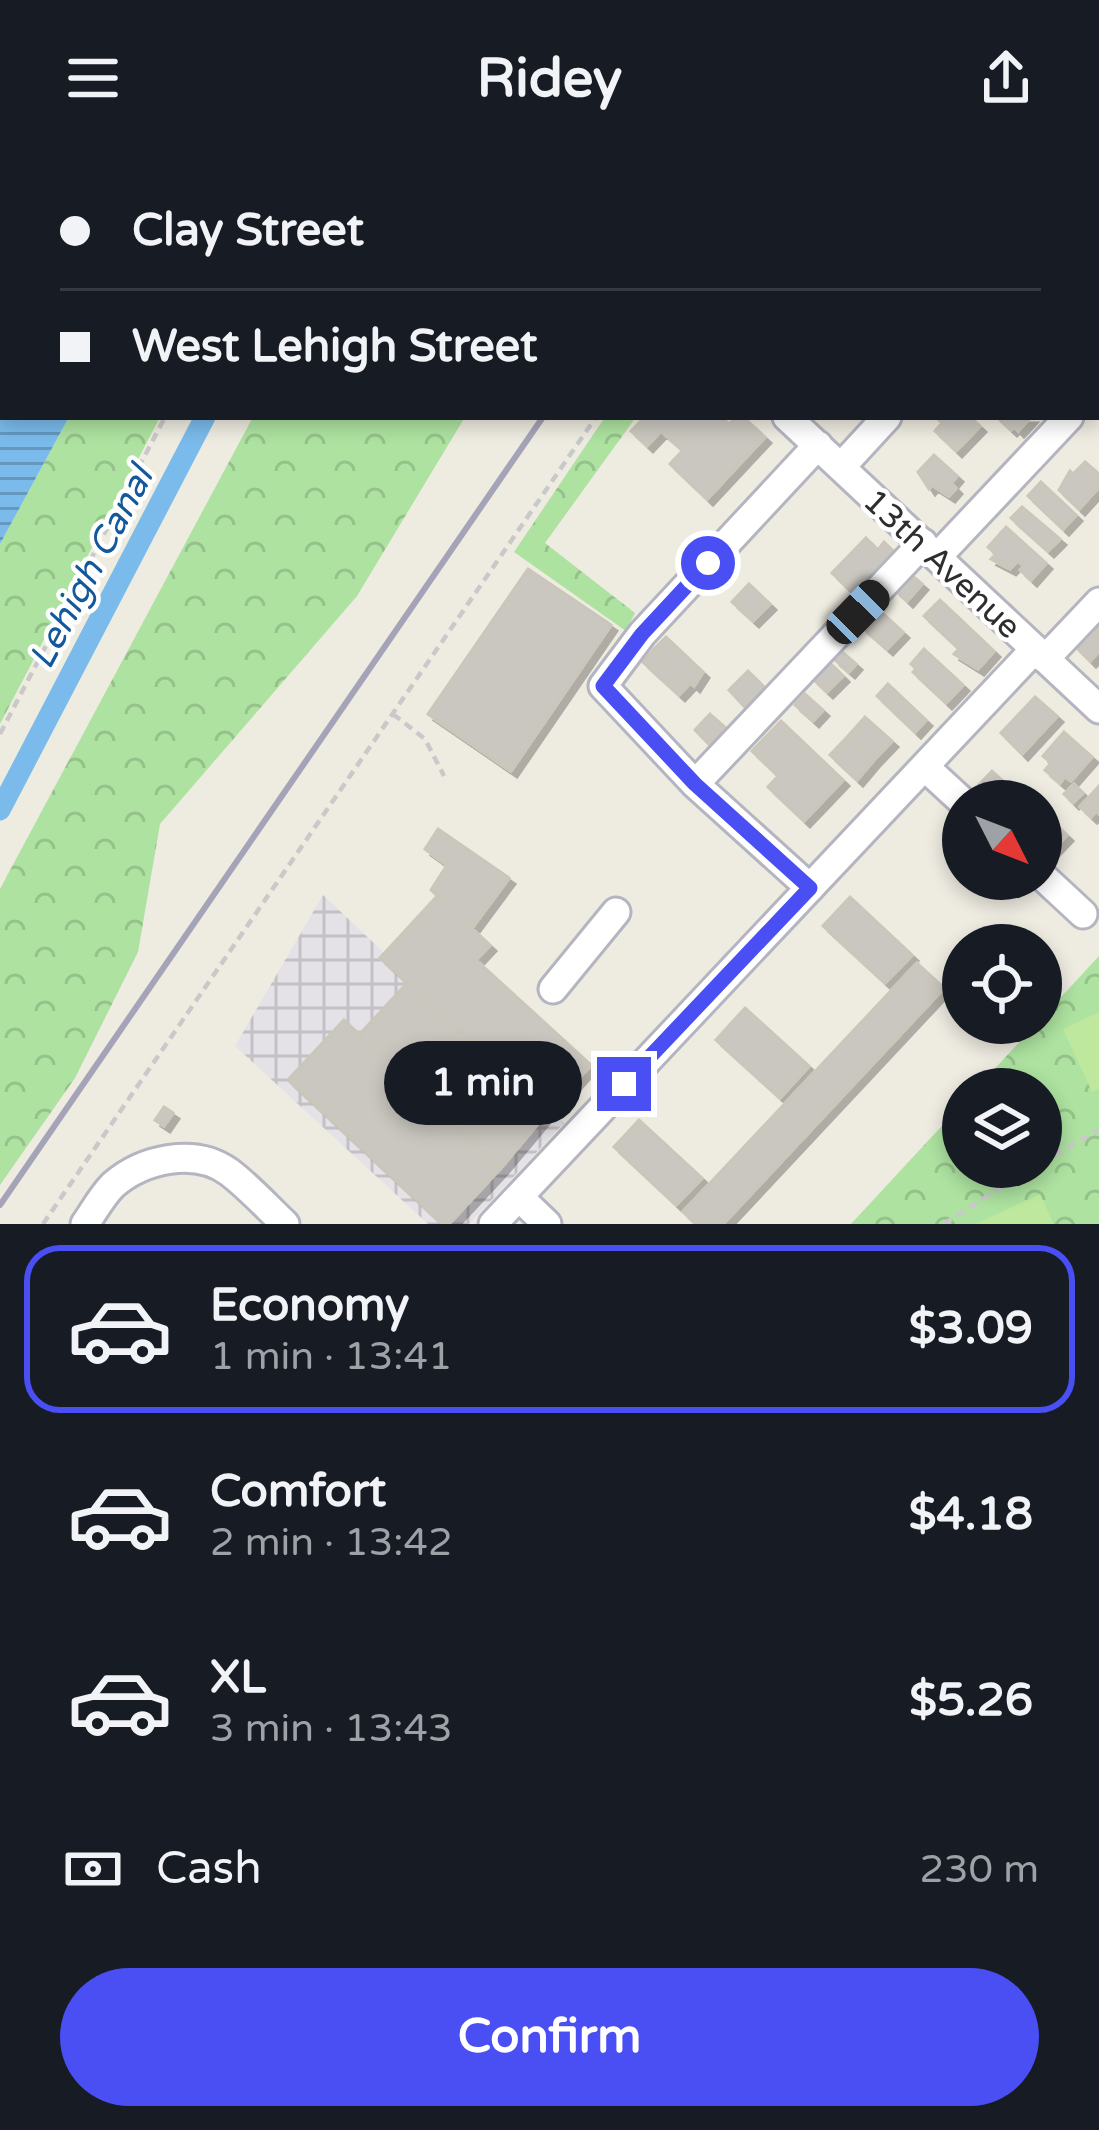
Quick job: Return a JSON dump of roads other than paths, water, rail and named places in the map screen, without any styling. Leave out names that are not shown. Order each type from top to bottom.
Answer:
[{"type":"street","name":"13th Avenue","points":[[790,420],[1099,710]]},
{"type":"street","points":[[841,467],[884,420]]},
{"type":"street","points":[[695,784],[1066,420]]},
{"type":"street","points":[[810,888],[695,784],[603,686],[642,634],[818,445]]},
{"type":"street","points":[[494,1224],[926,767],[1099,602]]},
{"type":"street","points":[[926,767],[942,782]]},
{"type":"street","points":[[1062,894],[1083,914]]},
{"type":"street","points":[[553,989],[616,912]]},
{"type":"street","points":[[85,1224],[109,1189],[130,1172],[172,1159],[209,1162],[227,1171],[286,1224]]},
{"type":"street","points":[[519,1197],[547,1224]]},
{"type":"water","points":[[0,420],[67,420],[0,544]]},
{"type":"waterway","name":"Lehigh Canal","points":[[0,810],[203,420]]},
{"type":"railway","points":[[0,1205],[541,420]]}]
